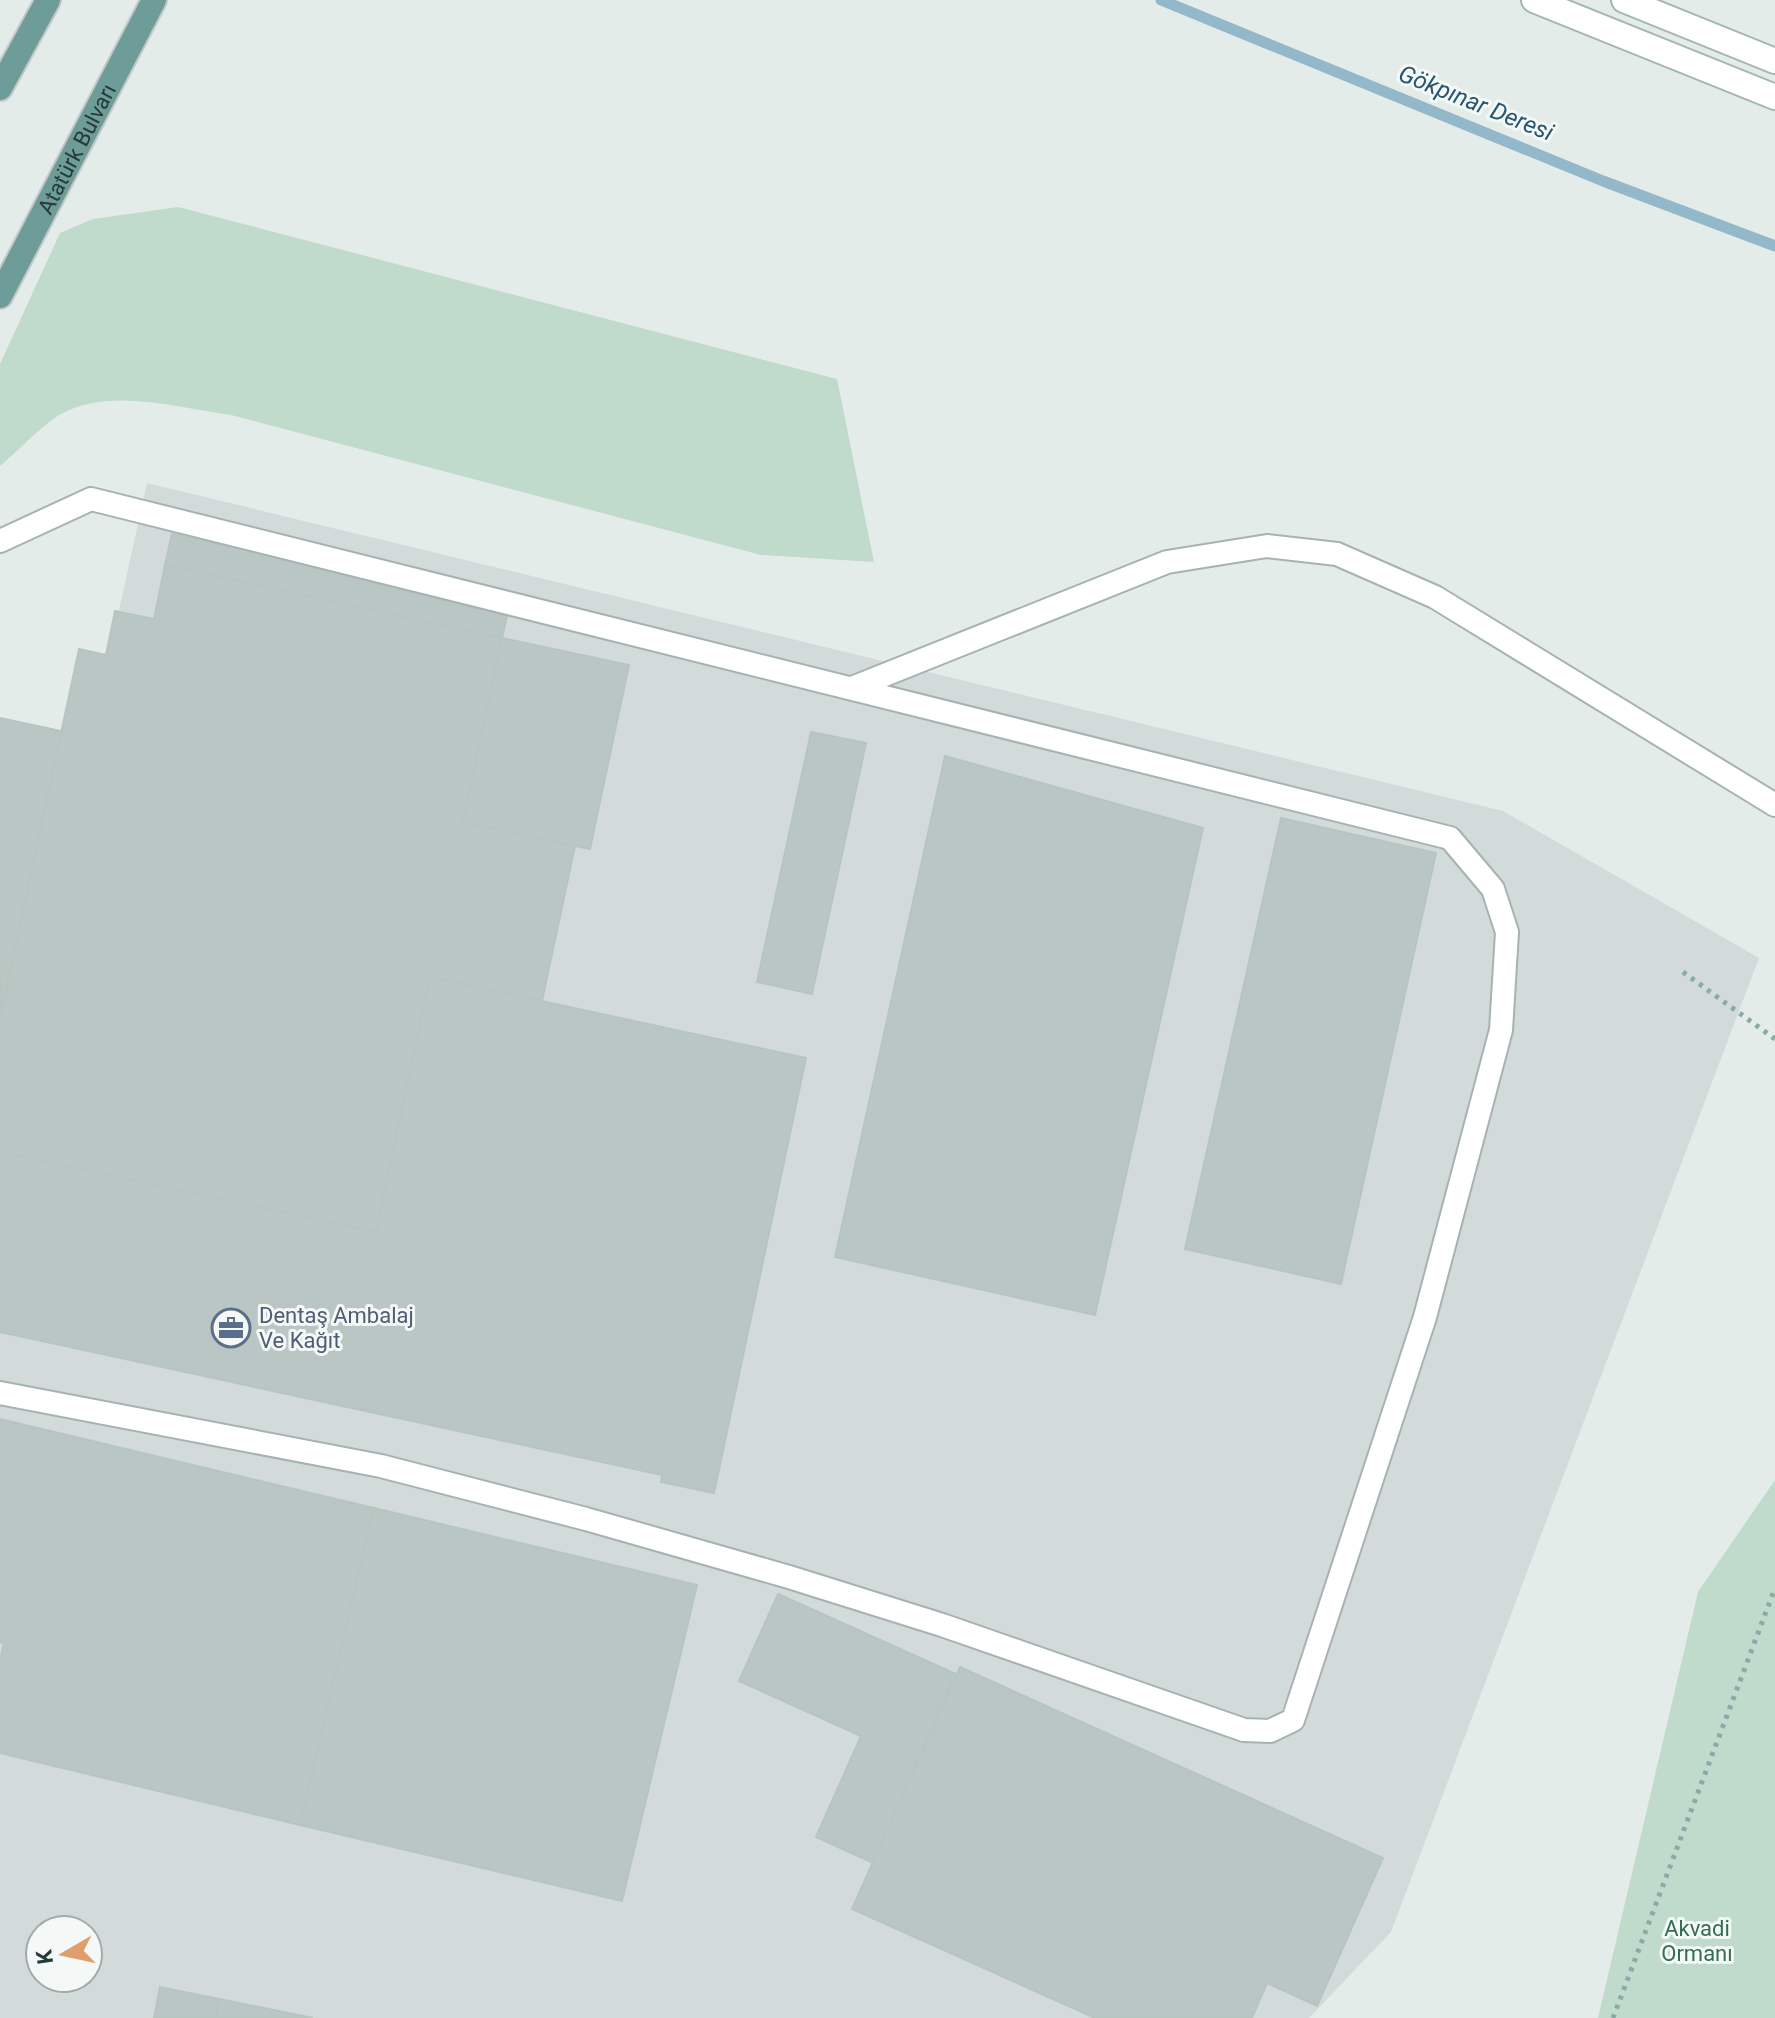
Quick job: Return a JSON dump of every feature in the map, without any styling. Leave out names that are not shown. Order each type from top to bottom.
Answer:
[{"type":"main road","points":[[0,88],[48,0]]},
{"type":"main road","name":"Atatürk Bulvarı","points":[[0,296],[154,0]]},
{"type":"main road","points":[[1534,0],[1775,97]]},
{"type":"main road","points":[[1624,0],[1775,61]]},
{"type":"lane","points":[[0,541],[91,499],[1450,838],[1493,889],[1507,932],[1501,1030],[1425,1317],[1293,1720],[1270,1731],[1244,1730],[956,1629],[803,1581],[586,1519],[396,1470],[0,1393]]},
{"type":"lane","points":[[852,688],[1167,562],[1267,546],[1323,552],[1337,554],[1435,597],[1775,805]]},
{"type":"path","points":[[1683,972],[1775,1039]]},
{"type":"path","points":[[1613,2018],[1775,1588]]},
{"type":"shaded area","points":[[147,483],[1503,811],[1759,958],[1391,1932],[1309,2018],[0,2018],[0,1152]]},
{"type":"green space","points":[[178,207],[837,379],[874,562],[761,555],[231,415],[167,404],[123,401],[81,406],[54,419],[0,466],[0,364],[60,233],[93,219]]},
{"type":"green space","name":"Akvadi Ormanı","points":[[1775,1480],[1775,2018],[1598,2018],[1698,1592]]},
{"type":"building","points":[[172,534],[509,607],[502,638],[165,565]]},
{"type":"building","points":[[165,565],[502,638],[463,822],[575,846],[542,1001],[430,977],[376,1232],[0,1152],[0,1019],[79,649],[106,655],[115,611],[154,619]]},
{"type":"building","points":[[502,638],[629,665],[590,849],[463,822]]},
{"type":"building","points":[[0,718],[61,731],[0,1019]]},
{"type":"building","points":[[811,732],[866,743],[812,994],[757,982]]},
{"type":"building","points":[[945,756],[1203,828],[1095,1315],[835,1257]]},
{"type":"building","points":[[1281,818],[1436,853],[1341,1284],[1185,1249]]},
{"type":"building","points":[[430,977],[806,1058],[714,1493],[661,1482],[662,1475],[0,1332],[0,1152],[376,1232]]},
{"type":"building","points":[[0,1419],[374,1508],[300,1825],[0,1753],[0,1660],[4,1643],[0,1642]]},
{"type":"building","points":[[374,1508],[697,1585],[622,1901],[300,1825]]},
{"type":"building","points":[[778,1594],[956,1674],[873,1863],[816,1837],[861,1736],[739,1681]]},
{"type":"building","points":[[960,1667],[1383,1858],[1317,2006],[1267,1983],[1252,2018],[1095,2018],[852,1909]]},
{"type":"building","points":[[160,1987],[219,1999],[216,2018],[154,2018]]},
{"type":"building","points":[[219,1999],[313,2018],[216,2018]]},
{"type":"waterway","name":"Gökpınar Deresi","points":[[1161,0],[1603,181],[1775,246]]},
{"type":"place","name":"Dentaş Ambalaj Ve Kağıt","points":[[231,1328]]}]
